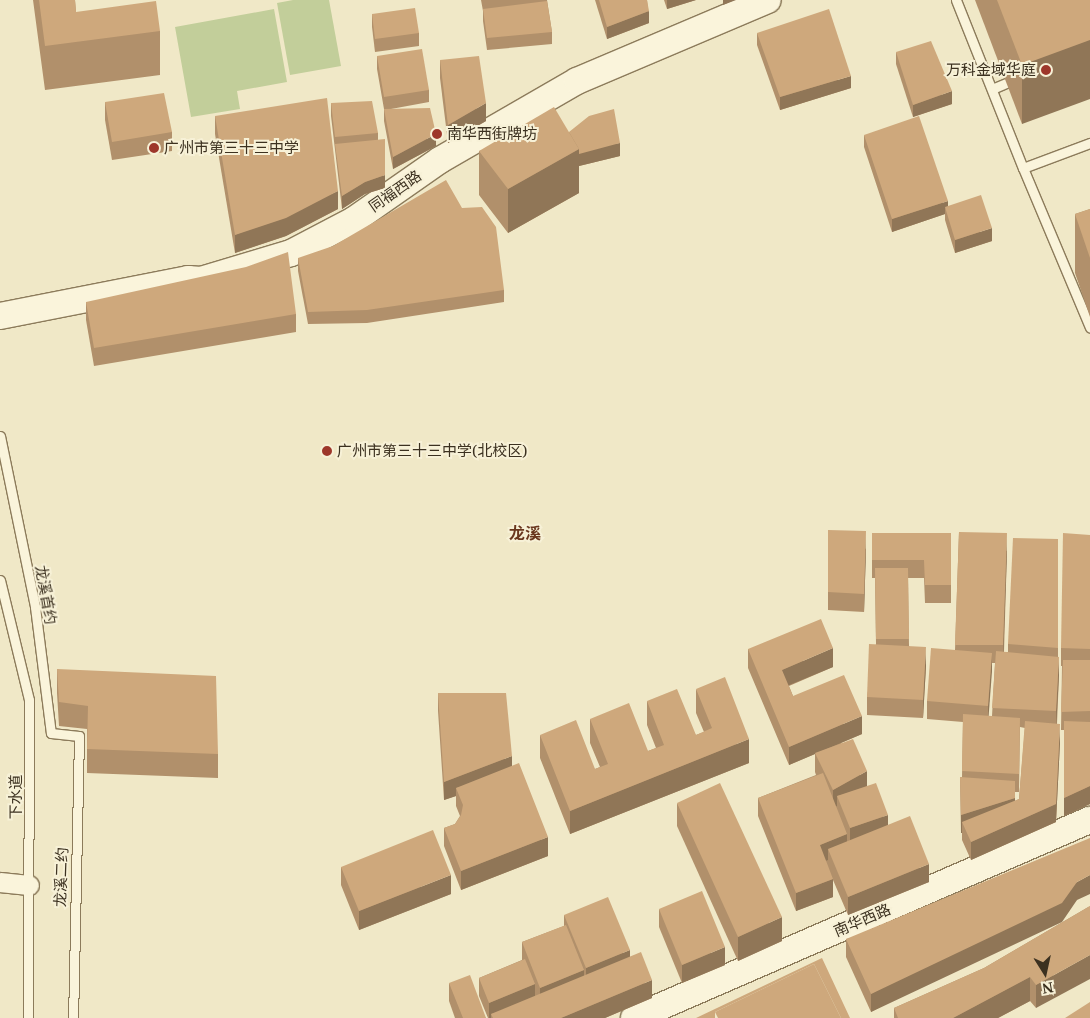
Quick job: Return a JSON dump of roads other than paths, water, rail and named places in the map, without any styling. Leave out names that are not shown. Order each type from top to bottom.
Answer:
[{"type":"main road","name":"同福西路","points":[[0,316],[188,279],[201,280],[290,253],[354,220],[440,160],[577,81],[768,0]]},
{"type":"main road","name":"南华西路","points":[[634,1018],[1090,820]]},
{"type":"street","points":[[0,882],[29,885]]},
{"type":"lane","points":[[956,0],[1023,168],[1090,327]]},
{"type":"lane","points":[[992,89],[1006,84]]},
{"type":"lane","points":[[1023,168],[1090,143]]},
{"type":"lane","name":"龙溪首约","points":[[0,436],[35,607],[51,734],[79,736]]},
{"type":"lane","name":"下水道","points":[[0,580],[30,700],[28,1018]]},
{"type":"lane","name":"龙溪二约","points":[[73,1018],[79,736]]},
{"type":"place","name":"万科金域华庭","points":[[1046,70]]},
{"type":"place","name":"南华西街牌坊","points":[[437,134]]},
{"type":"place","name":"广州市第三十三中学","points":[[154,148]]},
{"type":"place","name":"广州市第三十三中学(北校区)","points":[[327,451]]},
{"type":"district","name":"龙溪","points":[[525,533]]}]
